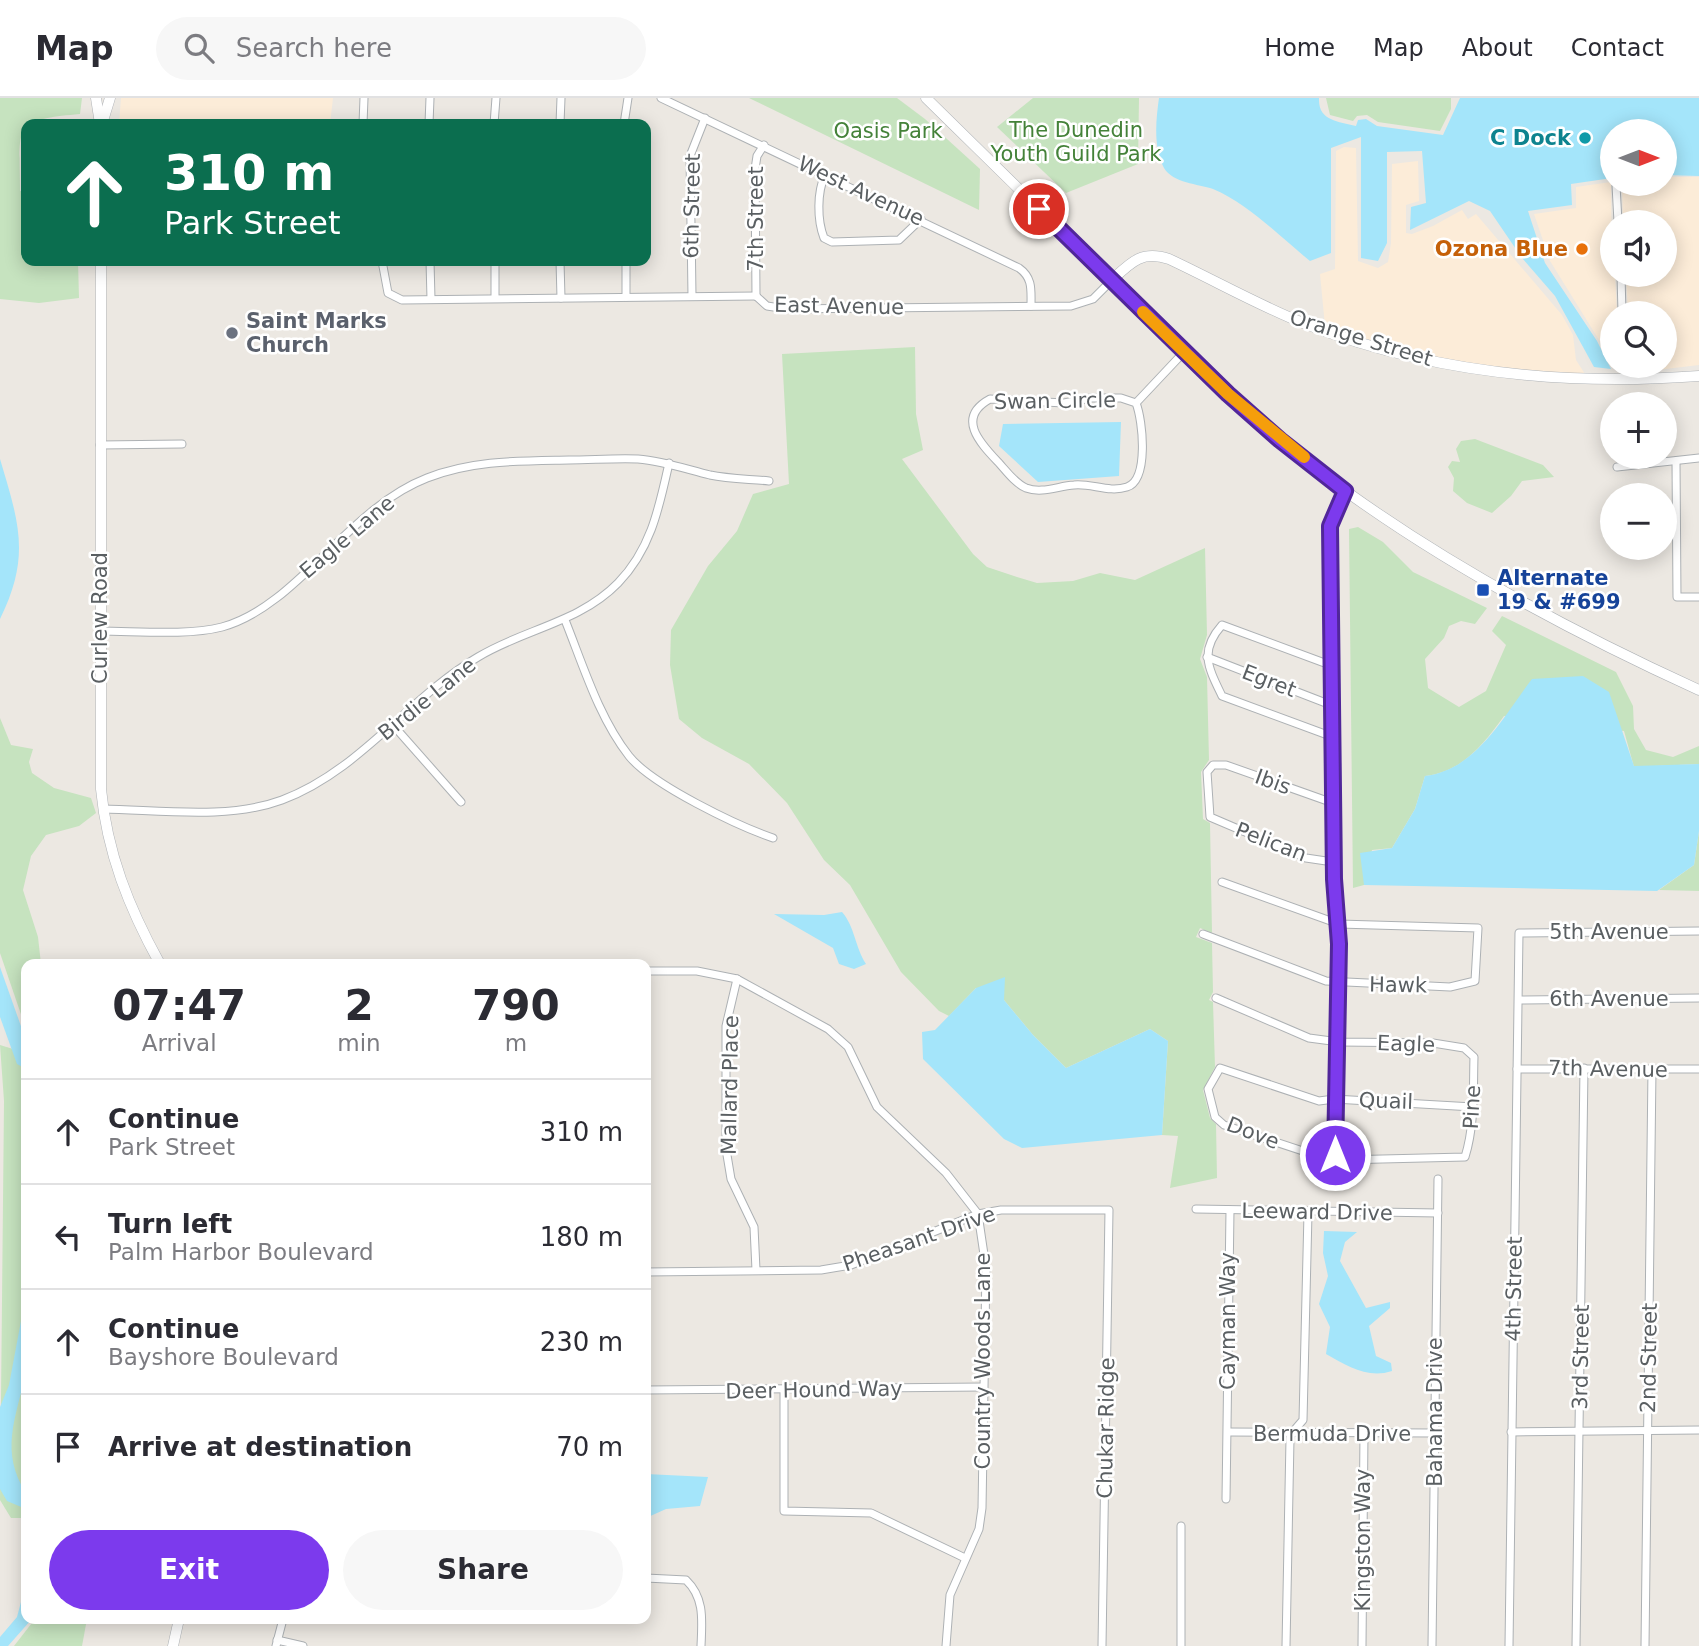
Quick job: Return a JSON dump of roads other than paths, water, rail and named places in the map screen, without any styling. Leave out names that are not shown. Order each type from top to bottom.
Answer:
[{"type":"main road","points":[[96,98],[100,119]]},
{"type":"main road","points":[[103,119],[110,98]]},
{"type":"main road","points":[[926,98],[1184,352],[1280,440],[1345,491],[1536,612],[1699,690]]},
{"type":"main road","name":"Orange Street","points":[[1112,280],[1134,259],[1145,255],[1161,256],[1302,322],[1387,351],[1497,374],[1589,379],[1699,376]]},
{"type":"main road","name":"Curlew Road","points":[[101,266],[100,631],[103,809],[110,847],[127,899],[157,959]]},
{"type":"main road","points":[[173,1646],[178,1624]]},
{"type":"street","points":[[363,119],[364,98]]},
{"type":"street","points":[[429,119],[430,98]]},
{"type":"street","points":[[494,119],[496,98]]},
{"type":"street","points":[[559,119],[561,98]]},
{"type":"street","points":[[625,119],[628,98]]},
{"type":"street","name":"West Avenue","points":[[662,98],[921,219],[1028,274],[1031,306]]},
{"type":"street","name":"6th Street","points":[[692,296],[690,156],[705,118]]},
{"type":"street","name":"7th Street","points":[[756,296],[755,169],[757,156],[764,145]]},
{"type":"street","points":[[825,175],[820,195],[821,229],[824,238],[832,242],[899,240],[921,219]]},
{"type":"street","name":"East Avenue","points":[[383,266],[388,293],[402,300],[756,296],[767,306],[786,309],[1083,304],[1093,299],[1112,280]]},
{"type":"street","points":[[430,266],[431,299]]},
{"type":"street","points":[[495,266],[495,298]]},
{"type":"street","points":[[560,266],[561,298]]},
{"type":"street","points":[[626,266],[626,297]]},
{"type":"street","name":"Swan Circle","points":[[1136,403],[1184,352]]},
{"type":"street","name":"Swan Circle","points":[[1091,398],[1121,398],[1136,403],[1141,416],[1141,469],[1137,480],[1129,487],[1114,489],[1075,484],[1030,489],[1019,484],[978,440],[974,429],[973,414],[979,405],[990,399],[1064,403],[1091,398]]},
{"type":"street","points":[[100,444],[182,444]]},
{"type":"street","points":[[1677,461],[1699,458]]},
{"type":"street","name":"Eagle Lane","points":[[100,631],[221,627],[250,614],[288,588],[378,506],[416,483],[456,469],[517,461],[638,459],[669,463],[713,476],[769,481]]},
{"type":"street","name":"Birdie Lane","points":[[103,809],[235,810],[257,807],[283,800],[328,778],[476,658],[565,620],[601,598],[636,562],[649,539],[669,463]]},
{"type":"street","points":[[1676,469],[1677,597],[1699,597]]},
{"type":"street","points":[[1335,1155],[1339,924],[1333,862],[1330,526],[1345,491]]},
{"type":"street","points":[[565,620],[597,698],[631,759],[675,790],[751,830],[773,838]]},
{"type":"street","points":[[1330,666],[1222,625],[1208,640],[1207,657],[1222,696],[1333,737]]},
{"type":"street","name":"Egret","points":[[1207,657],[1331,705]]},
{"type":"street","points":[[393,725],[461,802]]},
{"type":"street","name":"Ibis","points":[[1210,817],[1207,772],[1213,765],[1227,765],[1333,803]]},
{"type":"street","name":"Pelican","points":[[1210,817],[1306,858],[1333,862]]},
{"type":"street","points":[[1222,882],[1339,924]]},
{"type":"street","name":"Hawk","points":[[1203,934],[1326,981],[1450,987],[1475,981],[1478,928],[1339,924]]},
{"type":"street","name":"5th Avenue","points":[[1519,933],[1699,931]]},
{"type":"street","name":"4th Street","points":[[1509,1646],[1519,933]]},
{"type":"street","name":"Country Woods Lane","points":[[651,971],[697,971],[737,979],[806,1016],[843,1040],[877,1107],[946,1173],[978,1214],[986,1268],[982,1508],[979,1529],[947,1608],[947,1646]]},
{"type":"street","name":"Mallard Place","points":[[737,979],[726,1026],[726,1149],[731,1179],[754,1227],[756,1270]]},
{"type":"street","name":"Eagle","points":[[1216,998],[1309,1038],[1339,1042],[1433,1043],[1464,1048],[1474,1057]]},
{"type":"street","name":"6th Avenue","points":[[1519,1000],[1699,998]]},
{"type":"street","name":"Pine","points":[[1465,1157],[1473,1107],[1474,1057]]},
{"type":"street","name":"Quail","points":[[1220,1068],[1319,1101],[1334,1099],[1473,1107]]},
{"type":"street","name":"Dove","points":[[1220,1068],[1208,1089],[1215,1118],[1224,1125],[1318,1156],[1335,1155],[1341,1160],[1355,1162],[1465,1157]]},
{"type":"street","name":"3rd Street","points":[[1576,1646],[1584,1068]]},
{"type":"street","name":"7th Avenue","points":[[1517,1069],[1699,1069]]},
{"type":"street","name":"2nd Street","points":[[1645,1646],[1652,1069]]},
{"type":"street","name":"Bahama Drive","points":[[1433,1646],[1438,1179]]},
{"type":"street","name":"Leeward Drive","points":[[1196,1209],[1308,1213],[1438,1213]]},
{"type":"street","name":"Pheasant Drive","points":[[651,1272],[821,1270],[851,1265],[978,1214],[1001,1210],[1109,1210]]},
{"type":"street","name":"Chukar Ridge","points":[[1102,1646],[1109,1210]]},
{"type":"street","name":"Cayman Way","points":[[1226,1499],[1230,1210]]},
{"type":"street","points":[[1286,1646],[1291,1434],[1303,1420],[1308,1213]]},
{"type":"street","name":"Deer Hound Way","points":[[651,1390],[983,1387]]},
{"type":"street","points":[[783,1390],[784,1511],[871,1513],[965,1558]]},
{"type":"street","points":[[1511,1432],[1699,1430]]},
{"type":"street","name":"Bermuda Drive","points":[[1229,1432],[1434,1433]]},
{"type":"street","name":"Kingston Way","points":[[1362,1646],[1364,1433]]},
{"type":"street","points":[[1181,1526],[1181,1646]]},
{"type":"street","points":[[651,1578],[686,1580],[696,1589],[701,1600],[701,1643]]},
{"type":"street","points":[[282,1624],[276,1643],[303,1646]]},
{"type":"water","points":[[1159,98],[1319,98],[1322,111],[1336,121],[1356,126],[1358,120],[1366,119],[1377,126],[1443,135],[1460,98],[1699,98],[1699,176],[1677,175],[1677,119],[1600,119],[1600,180],[1571,184],[1572,205],[1528,211],[1545,263],[1600,347],[1600,368],[1594,367],[1555,296],[1522,258],[1490,211],[1469,201],[1410,230],[1411,207],[1426,203],[1422,151],[1387,152],[1387,243],[1378,261],[1361,258],[1361,137],[1331,148],[1331,253],[1310,261],[1239,203],[1213,189],[1180,180],[1168,173],[1158,152],[1156,124]]},
{"type":"water","points":[[1121,422],[1119,476],[1038,482],[999,446],[1003,424]]},
{"type":"water","points":[[0,459],[17,521],[19,558],[10,597],[0,619]]},
{"type":"water","points":[[1583,676],[1609,692],[1634,766],[1699,764],[1699,831],[1694,865],[1657,891],[1364,885],[1360,853],[1392,848],[1415,809],[1425,776],[1443,772],[1474,753],[1499,725],[1532,679]]},
{"type":"water","points":[[842,912],[850,924],[866,964],[854,969],[839,964],[833,948],[774,914],[824,915]]},
{"type":"water","points":[[0,967],[21,1026],[21,1066],[17,1064],[0,1017]]},
{"type":"water","points":[[1005,977],[1004,1000],[1033,1035],[1066,1068],[1150,1029],[1168,1041],[1162,1135],[1022,1148],[1004,1139],[923,1059],[922,1032],[935,1030],[976,988]]},
{"type":"water","points":[[1324,1231],[1357,1232],[1345,1242],[1340,1261],[1366,1308],[1390,1302],[1390,1308],[1369,1326],[1376,1356],[1391,1363],[1392,1371],[1366,1372],[1326,1354],[1330,1327],[1319,1304],[1328,1276],[1323,1253]]},
{"type":"water","points":[[21,1321],[21,1393],[14,1421],[12,1449],[13,1464],[21,1484],[21,1507],[7,1501],[0,1489],[0,1407],[9,1385]]},
{"type":"water","points":[[651,1474],[708,1477],[700,1506],[666,1509],[651,1516]]},
{"type":"water","points":[[21,1602],[21,1624],[27,1624],[8,1646],[0,1646],[0,1637],[17,1617]]},
{"type":"place","name":"C Dock","points":[[1585,138]]},
{"type":"place","name":"Ozona Blue","points":[[1582,249]]},
{"type":"place","name":"Saint Marks Church","points":[[232,333]]},
{"type":"place","name":"Alternate 19 & #699","points":[[1483,590]]},
{"type":"park label","name":"Oasis Park","points":[[888,131]]},
{"type":"park label","name":"The Dunedin Youth Guild Park","points":[[1076,142]]}]
